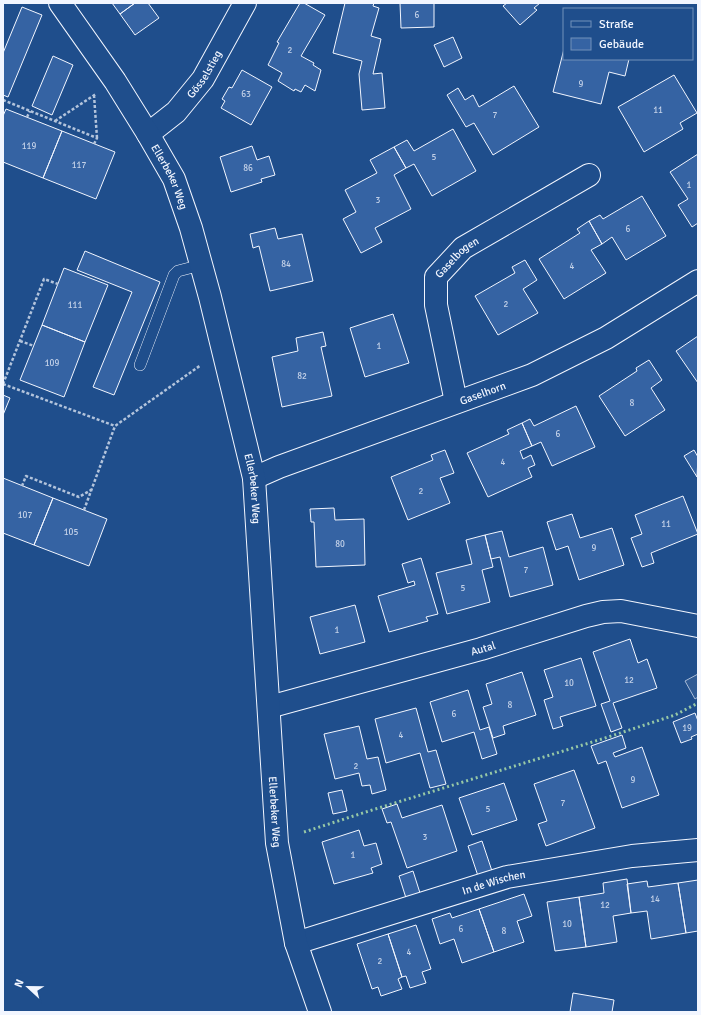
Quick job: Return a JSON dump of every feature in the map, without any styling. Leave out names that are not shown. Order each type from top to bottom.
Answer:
[{"type":"street","name":"Ellerbeker Weg","points":[[60,3],[115,81],[148,134],[174,180],[191,228],[201,265],[254,478],[277,843],[296,943],[320,1012]]},
{"type":"street","name":"Gösselstieg","points":[[148,134],[176,112],[203,80],[245,3]]},
{"type":"street","name":"Gaselbogen","points":[[456,402],[436,305],[436,277],[463,248],[588,175]]},
{"type":"street","name":"Gaselhorn","points":[[254,478],[279,467],[532,375],[606,338],[698,281]]},
{"type":"street","name":"Autal","points":[[269,707],[480,649],[603,612],[621,612],[698,626]]},
{"type":"street","name":"In de Wischen","points":[[296,943],[507,877],[632,856],[698,850]]},
{"type":"lane","points":[[140,365],[174,275],[178,271],[201,265]]},
{"type":"path","points":[[55,121],[101,90]]},
{"type":"path","points":[[94,95],[97,138],[94,144]]},
{"type":"path","points":[[3,100],[97,138]]},
{"type":"path","points":[[27,117],[30,111]]},
{"type":"path","points":[[58,284],[44,279],[3,384],[115,426]]},
{"type":"path","points":[[20,341],[34,346]]},
{"type":"path","points":[[84,510],[115,426],[203,363]]},
{"type":"path","points":[[22,486],[26,476],[79,497],[91,490]]},
{"type":"shaded area","points":[[698,674],[698,697],[695,699],[685,681]]},
{"type":"building","points":[[112,3],[135,3],[120,14]]},
{"type":"building","points":[[135,3],[148,3],[159,18],[135,35],[120,14]]},
{"type":"building","points":[[300,3],[304,3],[325,15],[301,56],[314,63],[313,65],[321,70],[315,91],[305,85],[301,92],[295,89],[294,91],[278,81],[282,73],[268,65],[279,43],[277,42]]},
{"type":"building","points":[[345,3],[374,3],[373,6],[379,8],[371,36],[381,39],[373,74],[382,73],[385,108],[362,110],[359,74],[362,61],[333,53]]},
{"type":"building","points":[[400,3],[434,3],[434,27],[401,28]]},
{"type":"building","points":[[507,3],[540,3],[534,8],[537,10],[520,25],[503,6]]},
{"type":"building","points":[[22,7],[42,15],[8,97],[3,95],[3,53]]},
{"type":"building","points":[[453,37],[462,58],[444,67],[434,45]]},
{"type":"building","points":[[563,53],[563,60],[629,60],[625,76],[609,72],[601,104],[553,92]]},
{"type":"building","points":[[53,56],[73,65],[52,115],[32,106]]},
{"type":"building","points":[[242,70],[272,87],[251,125],[221,108],[225,101],[222,99],[229,87],[232,88]]},
{"type":"building","points":[[674,75],[697,113],[680,123],[683,129],[644,152],[618,107]]},
{"type":"building","points":[[514,86],[539,127],[493,155],[474,123],[466,127],[447,95],[458,88],[465,100],[473,95],[479,107]]},
{"type":"building","points":[[6,109],[62,131],[43,178],[3,162],[3,116]]},
{"type":"building","points":[[453,129],[476,171],[432,196],[414,164],[406,168],[394,147],[407,140],[414,151]]},
{"type":"building","points":[[62,131],[115,152],[96,199],[43,178]]},
{"type":"building","points":[[252,146],[257,160],[269,156],[275,175],[261,179],[262,182],[231,192],[220,157]]},
{"type":"building","points":[[394,147],[406,168],[394,175],[411,209],[375,228],[382,242],[361,253],[343,219],[356,212],[345,190],[377,173],[370,160]]},
{"type":"building","points":[[698,154],[698,223],[692,227],[678,205],[688,199],[670,172]]},
{"type":"building","points":[[642,196],[666,236],[626,260],[612,237],[602,244],[589,221],[600,215],[603,219]]},
{"type":"building","points":[[589,221],[602,244],[591,250],[606,273],[564,299],[539,259],[580,233],[577,229]]},
{"type":"building","points":[[275,228],[278,239],[302,234],[313,281],[270,291],[259,246],[253,248],[250,234]]},
{"type":"building","points":[[85,251],[160,282],[114,395],[93,387],[132,292],[77,270]]},
{"type":"building","points":[[525,260],[537,280],[523,289],[538,313],[498,335],[475,296],[515,273],[512,267]]},
{"type":"building","points":[[64,268],[108,285],[85,342],[42,325]]},
{"type":"building","points":[[393,314],[409,363],[365,377],[350,328]]},
{"type":"building","points":[[42,325],[85,342],[64,397],[20,380]]},
{"type":"building","points":[[323,332],[326,346],[321,347],[332,396],[282,407],[272,357],[298,351],[296,338]]},
{"type":"building","points":[[698,336],[698,383],[676,351]]},
{"type":"building","points":[[649,360],[662,380],[651,388],[665,410],[625,436],[599,396],[637,371],[636,368]]},
{"type":"building","points":[[3,395],[10,398],[3,415]]},
{"type":"building","points":[[576,406],[595,447],[552,466],[541,442],[532,446],[522,423],[530,419],[534,426]]},
{"type":"building","points":[[522,423],[532,446],[520,451],[523,459],[531,455],[535,465],[528,468],[532,477],[488,497],[467,453],[509,434],[507,430]]},
{"type":"building","points":[[445,450],[454,473],[440,478],[450,503],[408,520],[391,477],[433,460],[431,455]]},
{"type":"building","points":[[694,450],[698,457],[697,477],[684,456]]},
{"type":"building","points":[[3,478],[53,498],[34,545],[3,533]]},
{"type":"building","points":[[683,496],[698,534],[651,553],[654,563],[642,567],[631,538],[642,534],[635,515]]},
{"type":"building","points":[[53,498],[107,519],[89,566],[34,545]]},
{"type":"building","points":[[334,508],[335,520],[364,519],[365,565],[316,567],[314,522],[311,522],[310,509]]},
{"type":"building","points":[[572,514],[580,538],[612,528],[624,565],[579,580],[568,546],[556,550],[547,522]]},
{"type":"building","points":[[502,531],[509,557],[543,547],[553,585],[510,597],[500,557],[491,559],[485,535]]},
{"type":"building","points":[[485,535],[493,567],[482,570],[490,602],[447,614],[436,573],[472,564],[466,540]]},
{"type":"building","points":[[421,558],[438,614],[426,617],[428,621],[389,632],[378,596],[415,585],[414,581],[408,583],[402,564]]},
{"type":"building","points":[[355,605],[365,642],[320,654],[310,617]]},
{"type":"building","points":[[630,639],[638,663],[647,659],[657,688],[613,703],[622,728],[611,732],[601,704],[610,701],[593,652]]},
{"type":"building","points":[[581,658],[596,706],[560,717],[563,726],[553,729],[544,700],[553,697],[544,670]]},
{"type":"building","points":[[522,672],[536,715],[503,726],[505,734],[493,738],[483,707],[492,704],[486,684]]},
{"type":"building","points":[[468,690],[480,730],[489,727],[497,754],[482,759],[474,732],[442,742],[430,702]]},
{"type":"building","points":[[416,708],[428,752],[436,750],[446,784],[430,788],[420,753],[386,763],[375,719]]},
{"type":"building","points":[[695,713],[698,721],[698,734],[691,737],[692,739],[681,743],[673,722]]},
{"type":"building","points":[[359,726],[367,759],[378,757],[386,790],[372,794],[370,785],[362,786],[359,773],[335,779],[324,734]]},
{"type":"building","points":[[622,735],[626,748],[613,753],[615,757],[642,747],[659,795],[622,808],[606,761],[598,764],[591,746]]},
{"type":"building","points":[[574,770],[595,828],[546,846],[538,824],[547,821],[534,784]]},
{"type":"building","points":[[504,783],[517,820],[472,835],[459,798]]},
{"type":"building","points":[[342,790],[347,811],[333,814],[328,793]]},
{"type":"building","points":[[397,804],[402,818],[442,805],[457,851],[407,868],[391,822],[387,823],[382,809]]},
{"type":"building","points":[[359,830],[364,846],[376,843],[382,864],[371,868],[373,873],[334,884],[322,842]]},
{"type":"building","points":[[482,841],[492,871],[478,876],[468,846]]},
{"type":"building","points":[[413,871],[420,893],[406,898],[399,876]]},
{"type":"building","points":[[627,879],[631,913],[613,916],[617,942],[586,947],[579,897],[604,893],[603,883]]},
{"type":"building","points":[[698,880],[698,931],[686,933],[678,883]]},
{"type":"building","points":[[647,881],[648,887],[678,883],[686,933],[651,939],[647,911],[631,913],[627,884]]},
{"type":"building","points":[[524,894],[532,916],[517,921],[524,942],[494,952],[479,909]]},
{"type":"building","points":[[579,897],[586,947],[555,951],[547,902]]},
{"type":"building","points":[[479,909],[494,952],[462,963],[454,939],[440,944],[432,919],[450,913],[452,918]]},
{"type":"building","points":[[416,925],[431,969],[422,972],[426,983],[410,988],[406,976],[402,977],[388,934]]},
{"type":"building","points":[[388,934],[402,977],[398,979],[402,989],[381,996],[378,987],[372,989],[357,944]]},
{"type":"building","points":[[573,993],[614,1000],[612,1012],[570,1012]]},
{"type":"hedge","points":[[304,832],[602,739],[675,715],[698,703]]}]
